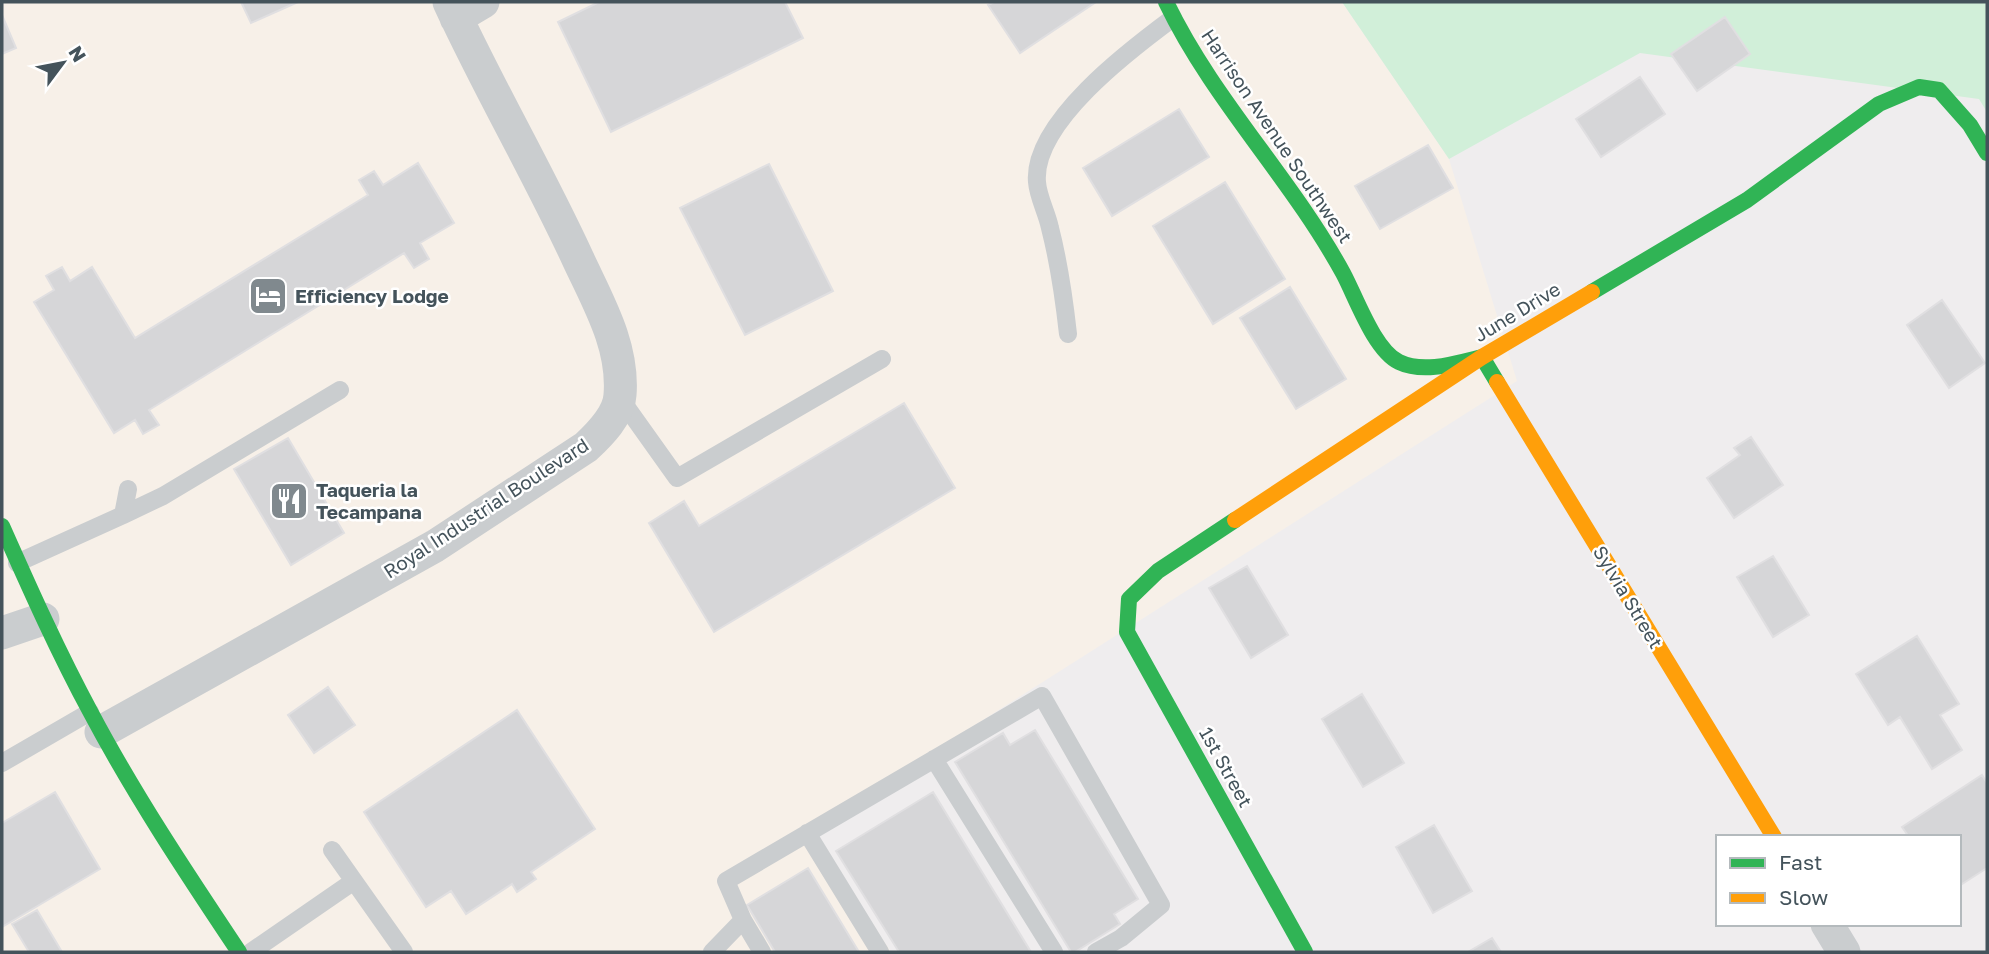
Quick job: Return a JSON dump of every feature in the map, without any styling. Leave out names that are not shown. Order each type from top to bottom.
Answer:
[{"type":"street","name":"Royal Industrial Boulevard","points":[[96,722],[435,546],[586,447],[606,427],[620,398],[619,358],[607,321],[463,7]]},
{"type":"street","name":"Harrison Avenue Southwest","points":[[1170,10],[1224,98],[1289,184],[1345,274],[1383,349],[1398,362],[1422,366],[1438,366],[1482,357]]},
{"type":"street","name":"June Drive","points":[[1129,599],[1158,571],[1482,357],[1747,200],[1879,104],[1919,88],[1939,90],[1970,125],[1987,153]]},
{"type":"street","name":"Sylvia Street","points":[[1482,357],[1773,835]]},
{"type":"street","points":[[2,529],[43,619],[96,722],[144,804],[238,951]]},
{"type":"street","name":"1st Street","points":[[1129,599],[1127,632],[1305,952]]},
{"type":"street","points":[[2,633],[43,619]]},
{"type":"street","points":[[1828,926],[1844,952]]},
{"type":"lane","points":[[1068,334],[1061,275],[1037,182],[1039,158],[1046,142],[1082,94],[1170,10]]},
{"type":"lane","points":[[620,398],[677,478],[882,359]]},
{"type":"lane","points":[[18,563],[163,496],[340,390]]},
{"type":"lane","points":[[123,515],[128,489]]},
{"type":"lane","points":[[762,952],[743,920],[726,881],[1042,696],[1161,905],[1121,938],[1096,952]]},
{"type":"lane","points":[[2,762],[96,722]]},
{"type":"lane","points":[[934,759],[1054,952]]},
{"type":"lane","points":[[807,833],[880,952]]},
{"type":"lane","points":[[332,850],[404,952]]},
{"type":"lane","points":[[238,951],[354,881]]},
{"type":"lane","points":[[712,952],[743,920]]},
{"type":"shaded area","points":[[2,2],[1342,2],[1449,159],[1517,381],[811,829],[891,952],[2,952]]},
{"type":"green space","points":[[1342,2],[1987,2],[1987,112],[1979,99],[1640,53],[1449,159]]},
{"type":"building","points":[[241,2],[298,2],[251,23]]},
{"type":"building","points":[[599,2],[785,2],[803,38],[611,132],[558,22]]},
{"type":"building","points":[[994,2],[1096,2],[1020,53],[988,5]]},
{"type":"building","points":[[2,15],[16,48],[2,54]]},
{"type":"building","points":[[1725,17],[1750,54],[1697,91],[1671,54]]},
{"type":"building","points":[[1640,77],[1665,114],[1601,157],[1576,119]]},
{"type":"building","points":[[1179,109],[1209,157],[1112,216],[1083,168]]},
{"type":"building","points":[[1428,145],[1453,188],[1380,229],[1355,186]]},
{"type":"building","name":"Efficiency Lodge","points":[[418,163],[454,223],[420,243],[429,259],[414,268],[404,253],[149,410],[159,425],[143,434],[135,420],[114,433],[34,302],[54,290],[46,276],[62,267],[70,281],[92,267],[135,338],[368,195],[359,180],[374,171],[383,185]]},
{"type":"building","points":[[769,164],[833,291],[745,335],[680,208]]},
{"type":"building","points":[[1225,182],[1285,279],[1213,324],[1153,226]]},
{"type":"building","points":[[1290,287],[1346,379],[1296,409],[1240,318]]},
{"type":"building","points":[[1942,300],[1985,363],[1949,388],[1907,325]]},
{"type":"building","points":[[904,403],[955,488],[714,632],[649,523],[684,501],[699,526]]},
{"type":"building","points":[[1751,437],[1783,485],[1734,518],[1707,478],[1740,455],[1734,448]]},
{"type":"building","name":"Taqueria la Tecampana","points":[[288,438],[344,533],[291,565],[234,469]]},
{"type":"building","points":[[1773,556],[1809,615],[1773,637],[1737,577]]},
{"type":"building","points":[[1247,566],[1288,635],[1251,658],[1209,588]]},
{"type":"building","points":[[1917,636],[1959,704],[1940,715],[1962,750],[1932,769],[1900,717],[1888,725],[1856,674]]},
{"type":"building","points":[[328,687],[355,725],[314,753],[288,715]]},
{"type":"building","points":[[1362,694],[1404,763],[1363,787],[1322,719]]},
{"type":"building","points":[[517,710],[595,829],[531,872],[536,879],[517,892],[512,884],[466,914],[451,891],[426,907],[364,812]]},
{"type":"building","points":[[1035,730],[1138,899],[1114,914],[1120,924],[1075,952],[1071,952],[955,762],[1003,733],[1010,745]]},
{"type":"building","points":[[1982,775],[1987,783],[1987,868],[1961,885],[1961,835],[1908,835],[1902,827]]},
{"type":"building","points":[[55,792],[100,869],[2,927],[2,823]]},
{"type":"building","points":[[933,792],[1031,952],[899,952],[836,851]]},
{"type":"building","points":[[1434,825],[1472,891],[1433,913],[1396,847]]},
{"type":"building","points":[[808,868],[859,952],[775,952],[747,905]]},
{"type":"building","points":[[37,910],[62,952],[29,952],[12,924]]},
{"type":"building","points":[[1492,938],[1501,952],[1468,952]]},
{"type":"traffic: fast","points":[[1166,2],[1206,72],[1322,238],[1343,273],[1366,322],[1390,356],[1399,362],[1419,367],[1440,366],[1482,357],[1497,382]]},
{"type":"traffic: fast","points":[[1592,292],[1747,200],[1879,104],[1919,87],[1939,90],[1970,125],[1987,153]]},
{"type":"traffic: fast","points":[[1235,520],[1158,571],[1129,599],[1127,632],[1305,952]]},
{"type":"traffic: fast","points":[[2,526],[56,644],[108,744],[162,834],[239,952]]},
{"type":"traffic: slow","points":[[1235,520],[1482,357],[1592,292]]},
{"type":"traffic: slow","points":[[1497,382],[1773,835]]},
{"type":"place","name":"Efficiency Lodge","points":[[268,296]]},
{"type":"place","name":"Taqueria la Tecampana","points":[[289,501]]}]
